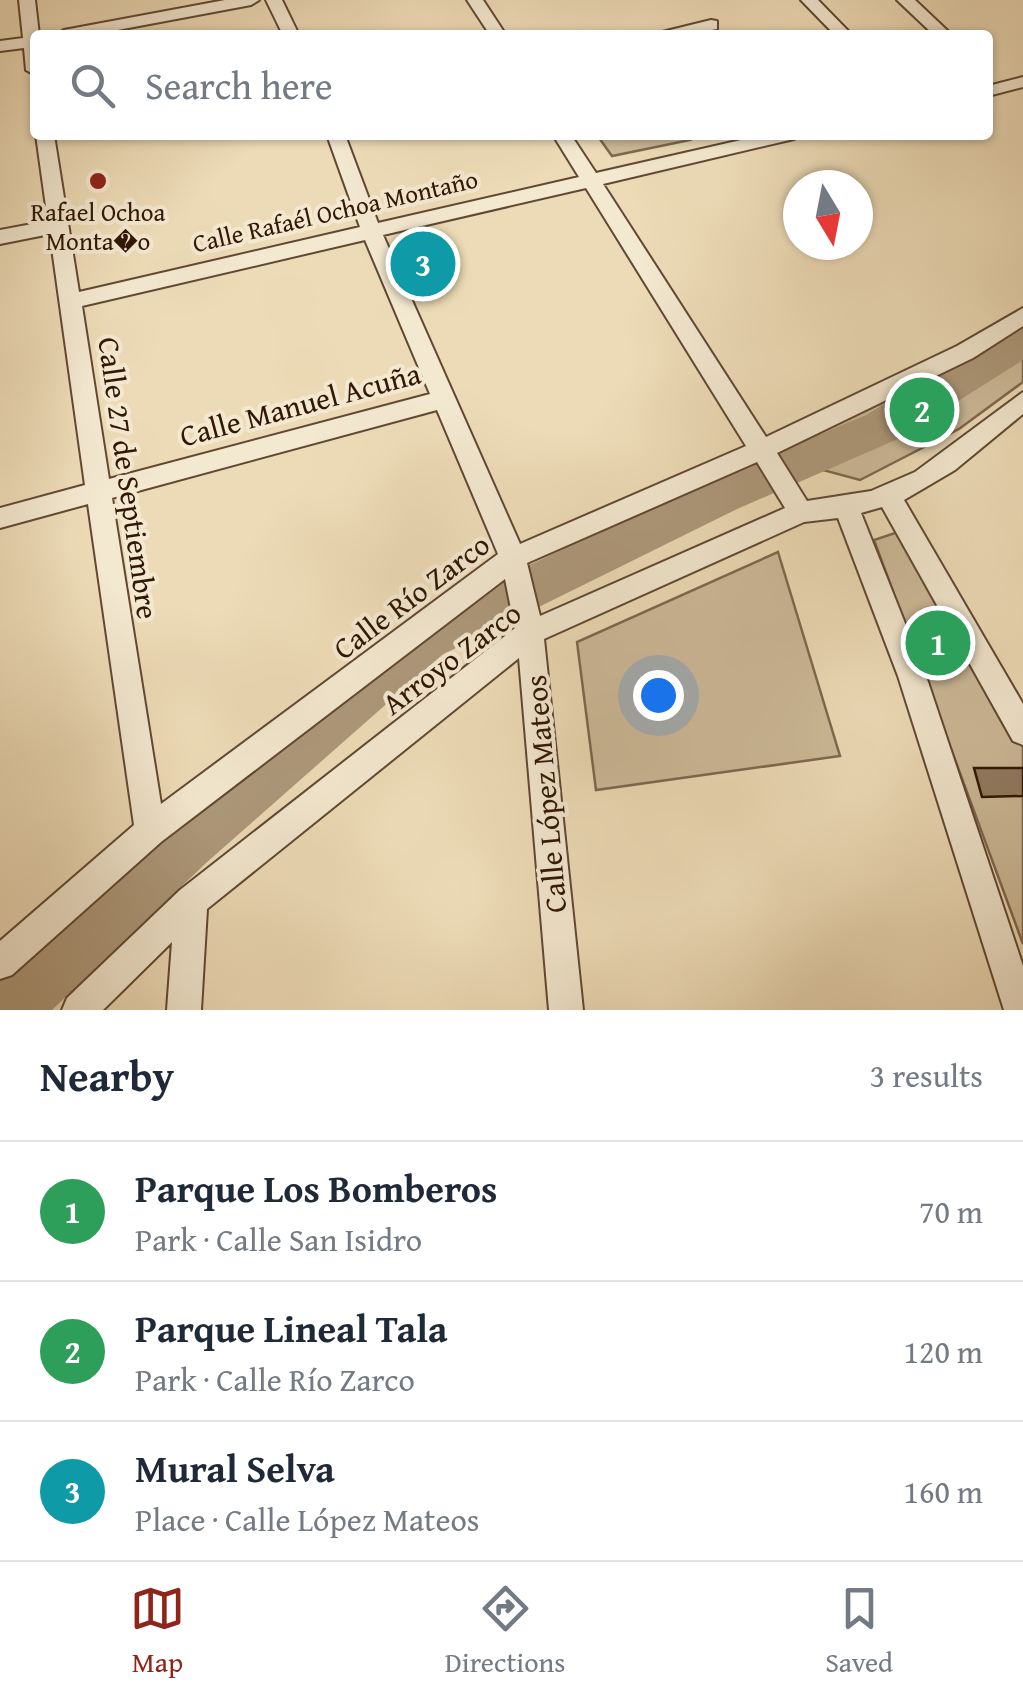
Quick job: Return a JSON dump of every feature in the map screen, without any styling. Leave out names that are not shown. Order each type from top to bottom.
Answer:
[{"type":"street","points":[[27,0],[31,30]]},
{"type":"street","points":[[91,30],[251,0]]},
{"type":"street","points":[[274,0],[289,30]]},
{"type":"street","points":[[476,0],[495,30]]},
{"type":"street","points":[[809,0],[839,30]]},
{"type":"street","points":[[905,0],[938,30]]},
{"type":"street","points":[[694,30],[711,24]]},
{"type":"street","points":[[0,46],[30,41]]},
{"type":"street","points":[[993,85],[1023,82]]},
{"type":"street","name":"Calle 27 de Septiembre","points":[[47,140],[150,831]]},
{"type":"street","name":"Calle López Mateos","points":[[338,140],[371,231],[516,568],[528,622],[566,1010]]},
{"type":"street","points":[[565,140],[801,512]]},
{"type":"street","name":"Calle Rafaél Ochoa Montaño","points":[[71,301],[764,140]]},
{"type":"street","points":[[0,237],[60,225]]},
{"type":"street","name":"Calle Río Zarco","points":[[0,963],[150,831],[516,568],[766,453],[965,352],[1023,316]]},
{"type":"street","name":"Calle Manuel Acuña","points":[[0,518],[444,399]]},
{"type":"street","name":"Arroyo Zarco","points":[[79,1010],[191,900],[528,622],[801,512],[847,508],[890,498],[949,464],[1022,404]]},
{"type":"street","points":[[890,498],[1023,731]]},
{"type":"street","points":[[847,508],[912,676],[1021,1010]]},
{"type":"street","points":[[184,1010],[191,900]]},
{"type":"shaded area","points":[[601,140],[690,140],[612,156]]},
{"type":"shaded area","points":[[1023,321],[1023,382],[959,429],[860,480],[819,469],[805,446],[804,436]]},
{"type":"shaded area","points":[[901,531],[1023,747],[1023,944],[874,540]]},
{"type":"shaded area","points":[[778,552],[840,756],[596,790],[577,642]]},
{"type":"building","points":[[974,768],[1023,768],[1023,796],[982,797]]},
{"type":"waterway","points":[[6,1010],[185,842],[424,639],[718,497],[882,427],[1023,340]]},
{"type":"place","name":"Rafael Ochoa Monta�o","points":[[98,181]]},
{"type":"place","name":"Mural Selva","points":[[423,264]]},
{"type":"place","name":"Parque Lineal Tala","points":[[922,410]]},
{"type":"place","name":"Parque Los Bomberos","points":[[938,643]]}]
